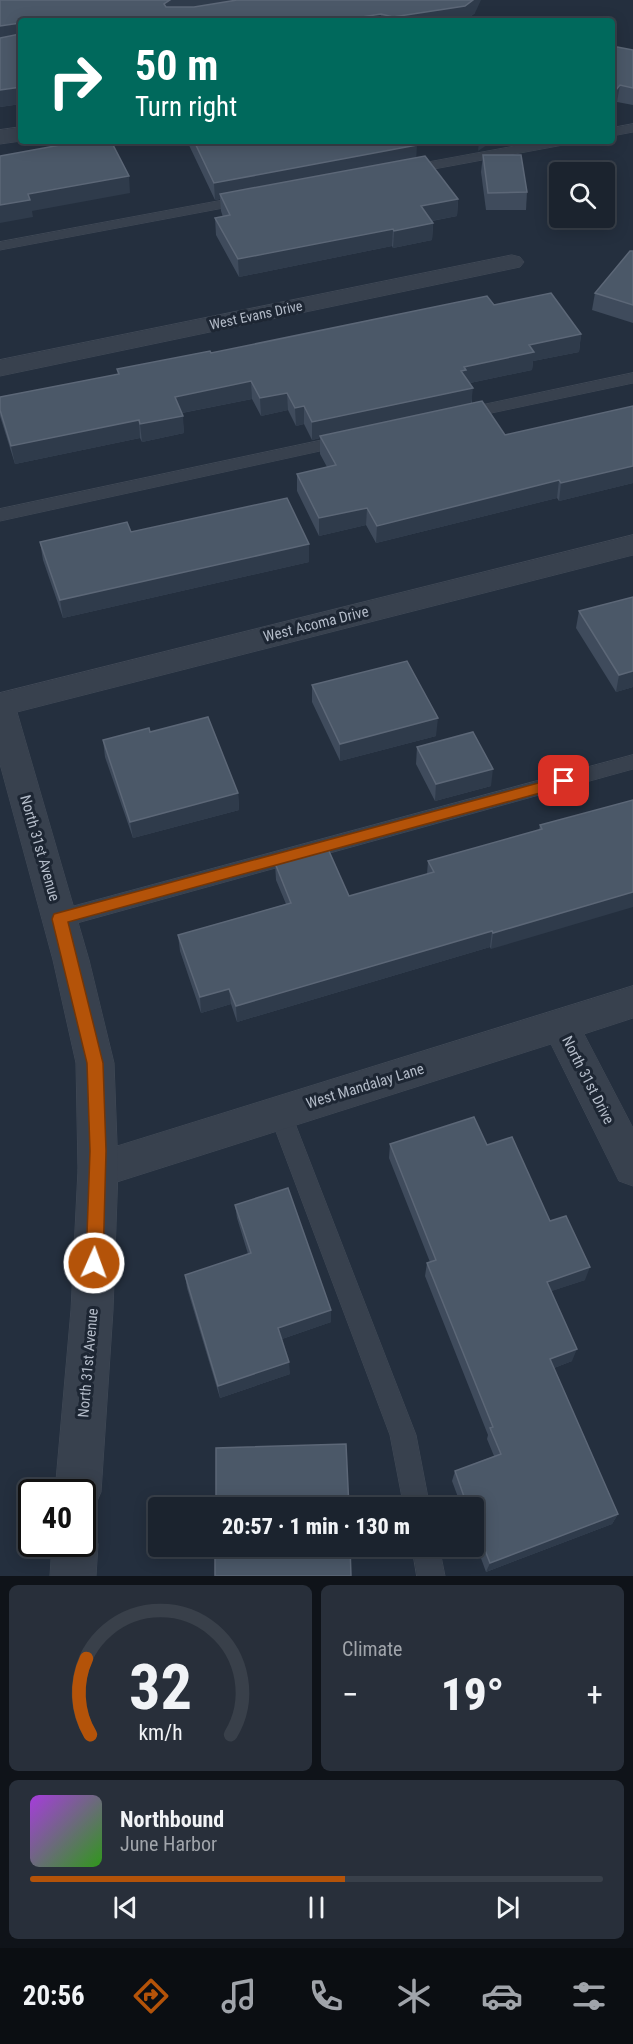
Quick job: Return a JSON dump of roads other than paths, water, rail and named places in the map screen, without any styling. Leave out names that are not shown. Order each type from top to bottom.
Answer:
[{"type":"street","points":[[0,137],[18,134]]},
{"type":"street","name":"West Evans Drive","points":[[0,368],[512,262]]},
{"type":"street","name":"West Acoma Drive","points":[[0,705],[51,690],[633,545]]},
{"type":"street","name":"North 31st Avenue","points":[[0,705],[59,919],[95,1063],[98,1170],[92,1310],[79,1479]]},
{"type":"street","name":"West Mandalay Lane","points":[[98,1170],[633,1002]]},
{"type":"street","name":"North 31st Drive","points":[[560,1025],[633,1168]]},
{"type":"street","points":[[74,1576],[75,1557]]},
{"type":"lane","points":[[615,131],[633,128]]},
{"type":"lane","points":[[399,172],[547,144]]},
{"type":"lane","points":[[0,246],[258,198]]},
{"type":"lane","points":[[446,418],[633,378]]},
{"type":"lane","points":[[0,515],[363,436]]},
{"type":"lane","points":[[59,919],[633,762]]},
{"type":"lane","points":[[280,1113],[403,1435],[415,1497]]},
{"type":"lane","points":[[427,1557],[431,1576]]}]
